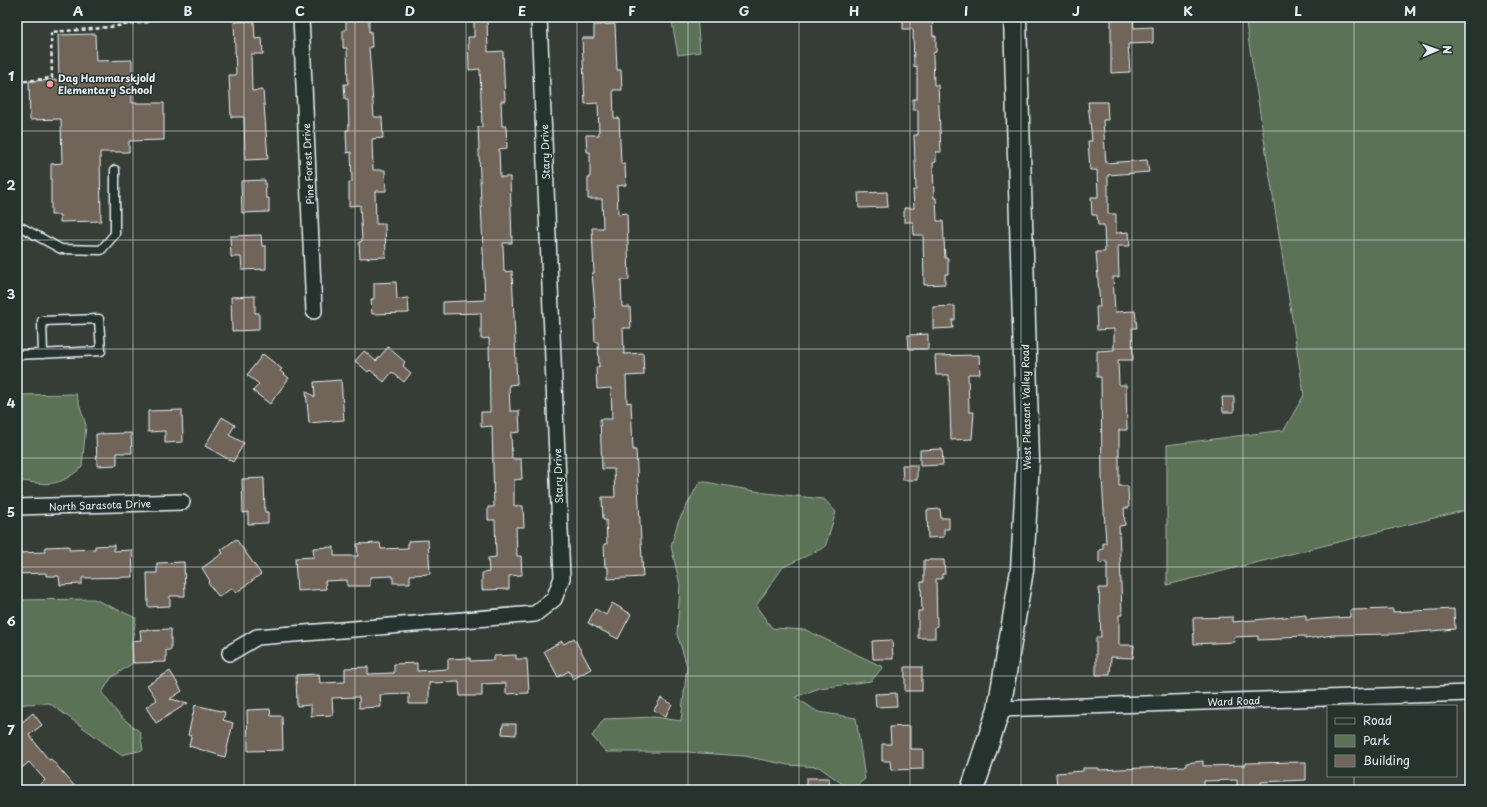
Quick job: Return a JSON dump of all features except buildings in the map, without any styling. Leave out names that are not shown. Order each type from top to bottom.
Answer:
[{"type":"main road","name":"West Pleasant Valley Road","points":[[972,790],[999,709],[1022,570],[1028,460],[1015,17]]},
{"type":"street","name":"Pine Forest Drive","points":[[301,17],[314,311]]},
{"type":"street","name":"Stary Drive","points":[[230,653],[257,637],[535,614],[554,599],[562,578],[539,17]]},
{"type":"street","name":"North Sarasota Drive","points":[[17,507],[182,502]]},
{"type":"street","name":"Ward Road","points":[[999,709],[1470,693]]},
{"type":"lane","points":[[17,225],[61,249],[101,250],[115,234],[115,170]]},
{"type":"lane","points":[[17,355],[43,354],[101,351],[99,319],[42,321],[43,354]]},
{"type":"path","points":[[17,82],[52,78],[51,32],[93,29],[148,22],[156,17]]},
{"type":"green space","points":[[671,17],[697,17],[700,52],[678,55]]},
{"type":"green space","points":[[1245,17],[1470,17],[1470,509],[1167,585],[1167,445],[1284,430],[1304,395]]},
{"type":"green space","points":[[76,394],[86,425],[82,467],[74,474],[59,482],[44,484],[17,480],[17,395]]},
{"type":"green space","points":[[700,481],[766,493],[824,499],[836,512],[825,547],[783,567],[756,606],[772,628],[806,630],[883,667],[871,681],[820,688],[795,697],[818,712],[856,718],[865,779],[851,790],[819,767],[788,765],[744,756],[687,752],[606,752],[592,736],[604,719],[655,717],[681,721],[687,666],[677,634],[680,585],[671,546],[678,522]]},
{"type":"green space","points":[[94,599],[136,618],[132,641],[133,663],[111,678],[102,693],[120,716],[140,732],[143,750],[121,755],[49,703],[25,704],[17,707],[17,600]]},
{"type":"place","name":"Dag Hammarskjold Elementary School","points":[[50,84]]}]
